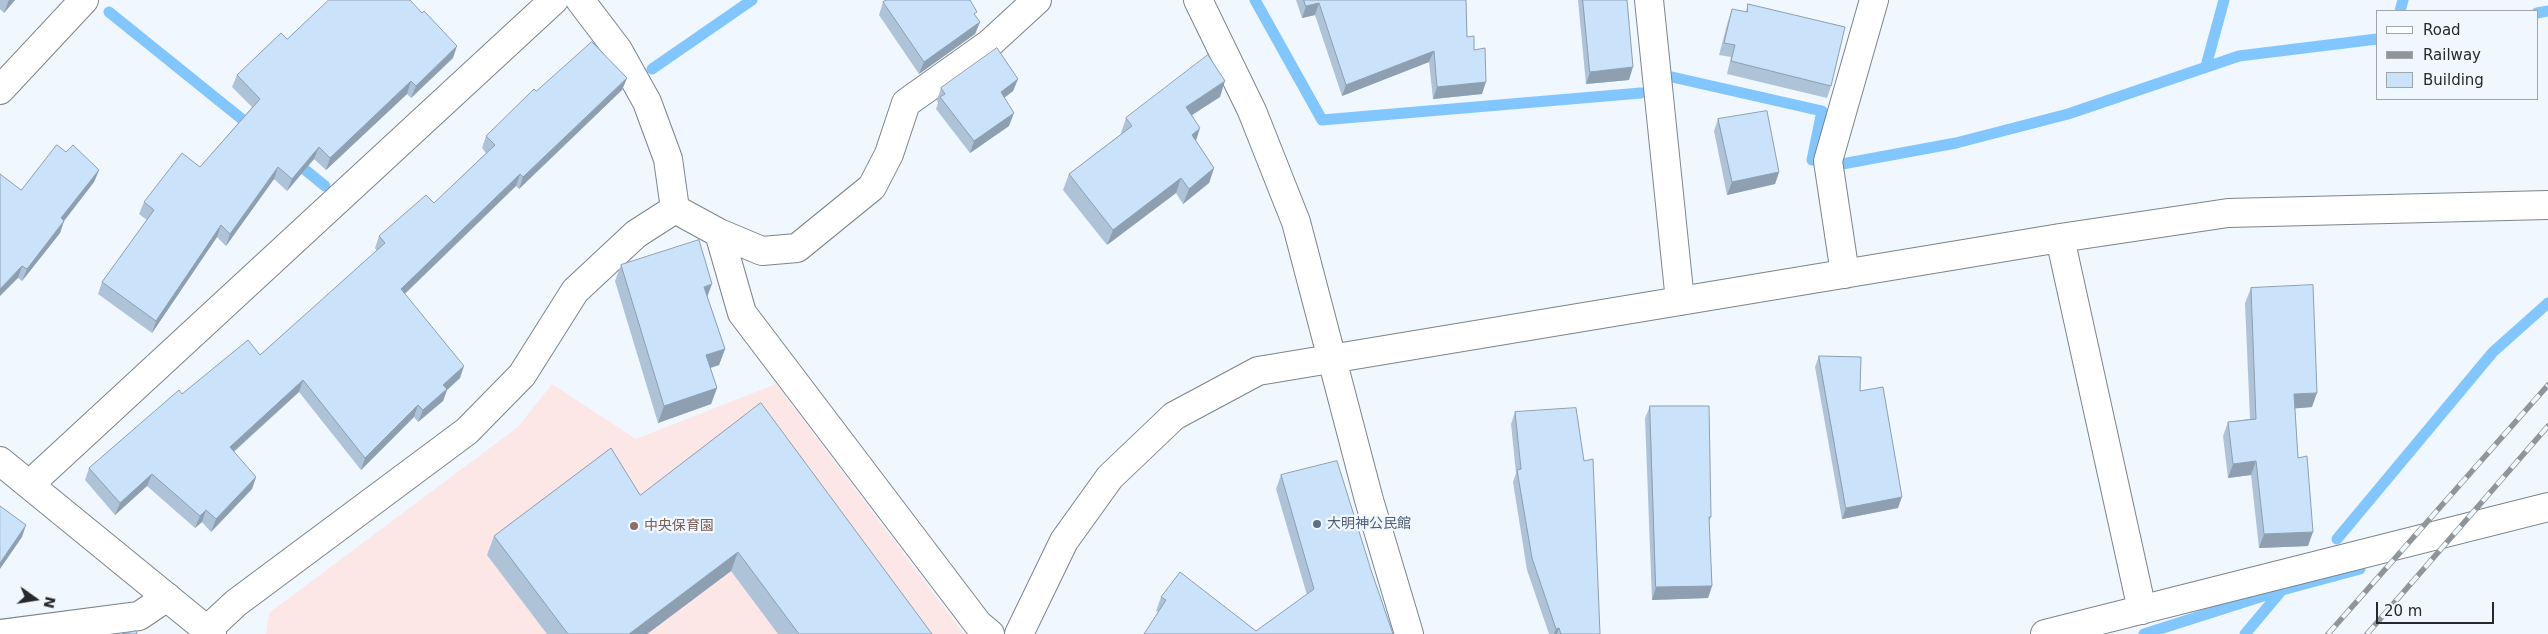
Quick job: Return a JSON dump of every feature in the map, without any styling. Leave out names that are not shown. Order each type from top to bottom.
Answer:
[{"type":"street","points":[[0,90],[84,0]]},
{"type":"street","points":[[30,484],[554,0]]},
{"type":"street","points":[[580,0],[618,50],[647,102],[668,159],[675,209]]},
{"type":"street","points":[[675,209],[719,233],[762,251],[797,248],[872,187],[889,154],[906,103],[989,44],[1037,0]]},
{"type":"street","points":[[1198,0],[1252,110],[1296,222],[1369,500],[1409,634]]},
{"type":"street","points":[[1649,0],[1680,301]]},
{"type":"street","points":[[1845,274],[1828,161],[1874,0]]},
{"type":"street","points":[[1019,634],[1070,533],[1110,477],[1174,416],[1258,371],[2060,238],[2228,213],[2548,206]]},
{"type":"street","points":[[0,461],[210,632],[236,603],[467,431],[522,375],[576,291],[636,234],[675,209]]},
{"type":"street","points":[[719,233],[742,313],[978,624],[990,634]]},
{"type":"street","points":[[2060,238],[2142,610]]},
{"type":"street","points":[[2044,634],[2548,507]]},
{"type":"street","points":[[0,634],[139,616],[167,597]]},
{"type":"shaded area","name":"中央保育園","points":[[552,384],[636,439],[776,384],[964,634],[266,634],[269,613],[518,427]]},
{"type":"building","points":[[329,0],[410,0],[422,13],[424,11],[457,46],[416,86],[411,81],[330,158],[319,147],[292,179],[278,167],[230,234],[221,225],[156,321],[102,282],[154,210],[144,202],[182,153],[200,167],[260,99],[237,75],[281,33],[287,39]]},
{"type":"building","points":[[887,0],[970,0],[977,12],[974,14],[980,22],[924,62],[883,2]]},
{"type":"building","points":[[1304,0],[1466,0],[1467,37],[1474,36],[1474,50],[1485,48],[1486,82],[1437,87],[1434,51],[1346,85],[1319,3],[1306,6]]},
{"type":"building","points":[[1583,0],[1627,0],[1633,67],[1590,72]]},
{"type":"building","points":[[1748,4],[1845,27],[1831,86],[1731,61],[1735,45],[1724,43],[1732,9],[1747,12]]},
{"type":"building","points":[[592,42],[627,78],[523,177],[520,174],[401,289],[464,366],[443,385],[447,389],[423,410],[418,405],[365,458],[303,380],[230,447],[256,477],[216,519],[206,510],[200,516],[152,474],[120,503],[89,468],[179,390],[182,394],[248,340],[260,355],[385,243],[379,236],[426,195],[434,203],[495,145],[486,136],[534,89],[536,91]]},
{"type":"building","points":[[997,48],[1018,79],[1001,92],[1014,113],[974,141],[940,97],[945,94],[941,88]]},
{"type":"building","points":[[1208,55],[1225,81],[1186,107],[1200,128],[1192,135],[1214,168],[1189,189],[1181,178],[1113,230],[1069,174],[1132,126],[1126,118]]},
{"type":"building","points":[[1767,111],[1779,172],[1732,182],[1718,119]]},
{"type":"building","points":[[57,145],[66,152],[73,145],[99,170],[61,218],[64,221],[27,269],[22,266],[0,289],[0,174],[21,190]]},
{"type":"building","points":[[699,240],[712,284],[704,287],[725,349],[706,355],[717,388],[664,406],[621,265]]},
{"type":"building","points":[[2313,285],[2317,393],[2294,394],[2298,458],[2307,456],[2313,532],[2264,534],[2256,461],[2233,464],[2228,422],[2256,419],[2251,288]]},
{"type":"building","points":[[1819,356],[1861,357],[1860,391],[1883,387],[1902,497],[1846,508]]},
{"type":"building","points":[[761,403],[932,634],[799,634],[738,552],[629,634],[568,634],[494,536],[611,448],[640,495]]},
{"type":"building","points":[[1650,406],[1709,406],[1711,517],[1709,517],[1712,586],[1656,587]]},
{"type":"building","points":[[1576,408],[1584,461],[1593,459],[1600,634],[1561,634],[1559,628],[1556,629],[1532,558],[1517,470],[1521,469],[1515,412]]},
{"type":"building","points":[[1337,461],[1393,634],[1144,634],[1166,600],[1161,597],[1180,572],[1256,631],[1314,589],[1281,475]]},
{"type":"building","points":[[0,506],[26,525],[0,563]]},
{"type":"building","points":[[136,631],[137,634],[122,634]]},
{"type":"waterway","points":[[652,69],[752,0]]},
{"type":"waterway","points":[[1255,0],[1322,120],[1641,93]]},
{"type":"waterway","points":[[2206,66],[2224,0]]},
{"type":"waterway","points":[[2400,10],[2403,0]]},
{"type":"waterway","points":[[2538,13],[2548,11]]},
{"type":"waterway","points":[[109,12],[253,128]]},
{"type":"waterway","points":[[1842,164],[1956,143],[2068,114],[2239,56],[2376,39]]},
{"type":"waterway","points":[[1672,77],[1822,111],[1812,160]]},
{"type":"waterway","points":[[293,160],[325,186]]},
{"type":"waterway","points":[[2337,539],[2493,352],[2548,303]]},
{"type":"waterway","points":[[2144,634],[2282,590],[2360,569]]},
{"type":"waterway","points":[[2245,634],[2282,590]]},
{"type":"railway","points":[[2328,634],[2548,385]]},
{"type":"railway","points":[[2367,634],[2548,426]]},
{"type":"place","name":"大明神公民館","points":[[1317,524]]},
{"type":"place","name":"中央保育園","points":[[634,526]]}]
